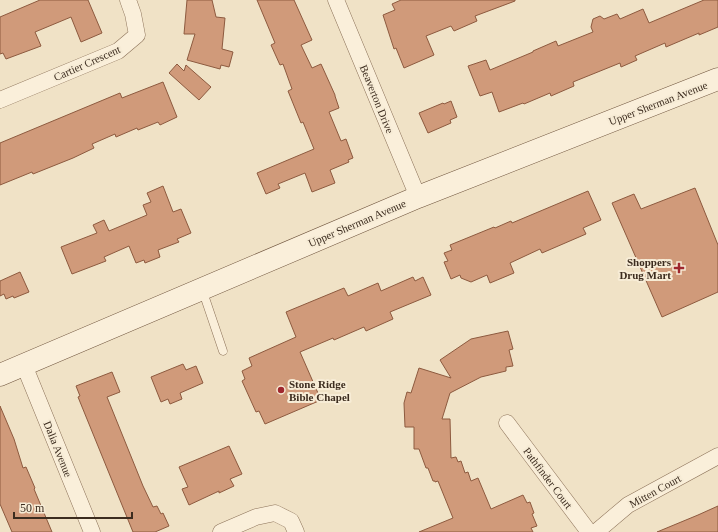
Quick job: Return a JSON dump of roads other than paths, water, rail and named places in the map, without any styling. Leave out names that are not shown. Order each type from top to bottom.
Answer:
[{"type":"main road","name":"Upper Sherman Avenue","points":[[0,375],[418,197],[718,79]]},
{"type":"street","name":"Cartier Crescent","points":[[0,100],[118,51],[137,35],[134,14],[128,0]]},
{"type":"street","name":"Beaverton Drive","points":[[336,0],[418,197]]},
{"type":"street","name":"Dalia Avenue","points":[[24,365],[92,532]]},
{"type":"street","name":"Pathfinder Court","points":[[507,423],[589,532]]},
{"type":"street","name":"Mitten Court","points":[[596,532],[628,505],[718,456]]},
{"type":"street","points":[[221,532],[256,517],[274,513],[291,521],[296,532]]},
{"type":"lane","points":[[202,289],[223,351]]},
{"type":"place","name":"Shoppers Drug Mart","points":[[679,268]]},
{"type":"place","name":"Stone Ridge Bible Chapel","points":[[281,390]]}]
